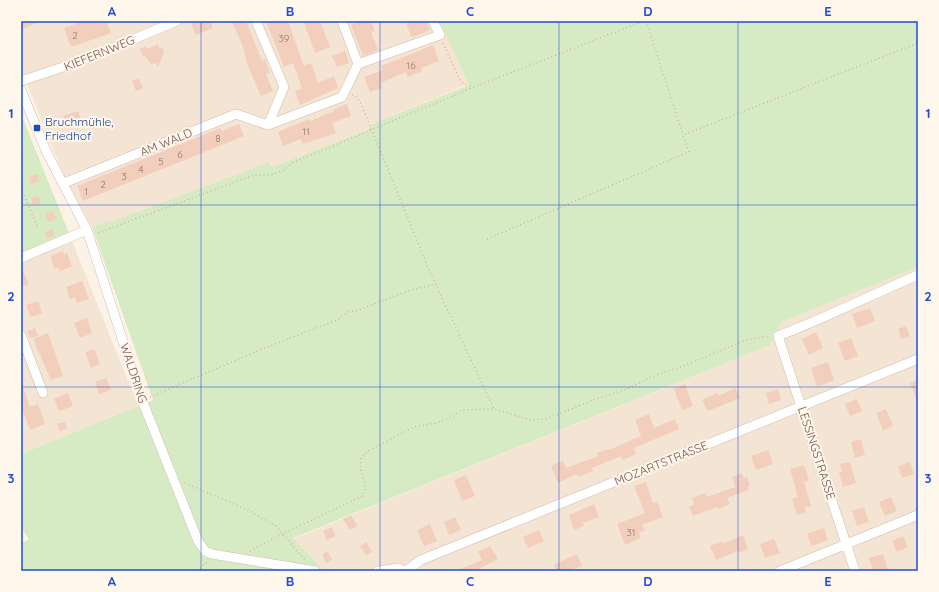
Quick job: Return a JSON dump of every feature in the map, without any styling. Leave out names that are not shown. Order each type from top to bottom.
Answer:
[{"type":"street","name":"KIEFERNWEG","points":[[21,81],[81,61],[177,21]]},
{"type":"street","points":[[256,21],[284,87],[268,125]]},
{"type":"street","points":[[268,125],[342,97],[346,93],[358,64],[342,21]]},
{"type":"street","points":[[358,64],[440,35],[433,21]]},
{"type":"street","name":"WALDRING","points":[[21,90],[47,153],[64,183],[87,230],[142,400],[198,541],[205,551],[212,554]]},
{"type":"street","name":"AM WALD","points":[[64,183],[236,114],[268,125]]},
{"type":"street","points":[[21,258],[87,230]]},
{"type":"street","points":[[778,336],[820,321],[856,302],[918,275]]},
{"type":"street","points":[[21,335],[43,393]]},
{"type":"street","name":"LESSINGSTRASSE","points":[[778,336],[855,571]]},
{"type":"street","name":"MOZARTSTRASSE","points":[[405,571],[421,560],[918,359]]},
{"type":"street","points":[[780,571],[918,515]]},
{"type":"street","points":[[212,554],[315,571]]},
{"type":"street","points":[[378,571],[399,568],[405,571]]},
{"type":"path","points":[[87,230],[97,234],[254,175],[267,176],[474,87],[645,21],[689,152],[487,239]]},
{"type":"path","points":[[440,35],[460,80],[464,84],[474,87]]},
{"type":"path","points":[[683,135],[918,43]]},
{"type":"path","points":[[346,93],[357,97],[436,284],[494,409]]},
{"type":"path","points":[[21,188],[38,228]]},
{"type":"path","points":[[142,400],[262,349],[337,320],[348,312],[411,290],[436,284]]},
{"type":"path","points":[[249,551],[363,496],[366,488],[360,468],[361,458],[368,451],[414,427],[436,423],[452,417],[462,410],[494,409],[531,420],[546,419],[596,399],[627,389],[651,377],[686,365],[746,340],[762,336],[778,336]]},
{"type":"path","points":[[172,477],[250,510],[276,526],[303,557],[306,564],[306,569]]},
{"type":"path","points":[[197,571],[212,554]]},
{"type":"shaded area","points":[[21,21],[440,21],[469,84],[372,124],[369,130],[272,167],[270,162],[108,223],[107,222],[92,227],[64,176],[21,69]]},
{"type":"shaded area","points":[[72,241],[138,406],[21,454],[21,262]]},
{"type":"shaded area","points":[[918,267],[918,571],[324,571],[293,539],[770,345],[781,322]]},
{"type":"green space","points":[[440,21],[918,21],[918,267],[781,322],[770,345],[293,538],[324,571],[21,571],[21,543],[29,540],[21,526],[21,454],[153,400],[92,227],[107,221],[108,223],[269,162],[272,167],[368,130],[372,124],[469,85]]},
{"type":"green space","points":[[21,114],[69,233],[21,253]]},
{"type":"building","points":[[21,21],[41,21],[21,30]]},
{"type":"building","points":[[84,21],[106,21],[111,33],[71,47],[64,28]]},
{"type":"building","points":[[198,21],[211,21],[213,28],[196,35],[191,24]]},
{"type":"building","points":[[232,21],[246,21],[262,61],[265,59],[270,73],[266,74],[273,91],[261,96],[248,66],[243,47]]},
{"type":"building","points":[[266,21],[288,21],[304,66],[311,63],[318,83],[334,76],[338,88],[300,105],[295,91],[302,88],[293,63],[284,67]]},
{"type":"building","points":[[308,21],[320,21],[330,47],[315,53],[304,23]]},
{"type":"building","points":[[361,21],[371,21],[375,31],[371,32],[378,50],[363,56],[351,25]]},
{"type":"building","points":[[414,21],[426,21],[430,30],[412,37],[406,24]]},
{"type":"building","points":[[158,44],[159,48],[162,47],[164,53],[158,67],[156,63],[151,64],[145,56],[143,57],[140,49],[146,46],[147,49]]},
{"type":"building","points":[[433,45],[439,61],[421,68],[422,71],[408,77],[406,72],[380,83],[382,88],[370,92],[364,77],[383,70],[381,66]]},
{"type":"building","points":[[345,51],[349,63],[337,67],[332,56]]},
{"type":"building","points":[[138,78],[143,88],[136,91],[132,81]]},
{"type":"building","points":[[347,104],[351,116],[332,123],[336,133],[303,144],[301,139],[283,146],[278,132],[309,119],[310,121]]},
{"type":"building","points":[[78,111],[82,121],[67,127],[63,116]]},
{"type":"building","points":[[239,124],[244,136],[83,201],[77,186],[220,128],[222,131]]},
{"type":"building","points":[[37,174],[40,181],[31,184],[29,177]]},
{"type":"building","points":[[38,196],[41,203],[33,205],[31,198]]},
{"type":"building","points":[[53,211],[56,219],[48,222],[45,214]]},
{"type":"building","points":[[52,229],[55,236],[47,239],[45,233]]},
{"type":"building","points":[[63,251],[64,255],[67,253],[72,266],[60,271],[58,267],[55,269],[50,256]]},
{"type":"building","points":[[21,266],[29,284],[21,287]]},
{"type":"building","points":[[82,281],[89,299],[77,303],[75,297],[70,299],[66,287]]},
{"type":"building","points":[[38,301],[42,313],[31,317],[26,305]]},
{"type":"building","points":[[870,308],[875,321],[857,328],[852,314]]},
{"type":"building","points":[[87,318],[92,333],[80,338],[74,323]]},
{"type":"building","points":[[906,326],[910,336],[901,339],[898,329]]},
{"type":"building","points":[[35,328],[38,336],[30,338],[27,331]]},
{"type":"building","points":[[816,332],[823,348],[809,355],[802,339]]},
{"type":"building","points":[[48,333],[63,376],[51,380],[33,339]]},
{"type":"building","points":[[851,338],[858,356],[845,361],[838,343]]},
{"type":"building","points":[[94,349],[100,364],[91,368],[85,352]]},
{"type":"building","points":[[828,362],[834,380],[817,387],[811,368]]},
{"type":"building","points":[[106,378],[111,390],[99,394],[95,382]]},
{"type":"building","points":[[918,380],[918,403],[910,383]]},
{"type":"building","points":[[22,384],[30,407],[38,404],[45,424],[30,430],[21,406]]},
{"type":"building","points":[[685,384],[693,406],[682,410],[674,389]]},
{"type":"building","points":[[735,388],[740,398],[708,411],[702,400],[717,393],[719,396]]},
{"type":"building","points":[[778,389],[781,400],[769,404],[766,393]]},
{"type":"building","points":[[68,393],[73,406],[59,411],[54,399]]},
{"type":"building","points":[[857,399],[862,411],[850,416],[845,404]]},
{"type":"building","points":[[886,409],[893,426],[883,430],[876,413]]},
{"type":"building","points":[[649,414],[654,428],[675,419],[679,429],[634,448],[636,454],[623,460],[621,456],[592,468],[593,471],[578,477],[577,474],[558,483],[551,466],[563,461],[566,468],[598,456],[597,453],[608,449],[609,450],[641,436],[635,420]]},
{"type":"building","points":[[65,422],[67,428],[60,431],[57,424]]},
{"type":"building","points":[[861,439],[865,455],[855,458],[851,442]]},
{"type":"building","points":[[768,450],[773,464],[756,470],[751,456]]},
{"type":"building","points":[[850,462],[856,483],[843,487],[839,472],[842,471],[840,464]]},
{"type":"building","points":[[910,462],[914,474],[902,478],[898,466]]},
{"type":"building","points":[[804,465],[809,480],[804,482],[811,506],[805,507],[806,512],[797,515],[792,499],[798,497],[790,469]]},
{"type":"building","points":[[742,473],[744,478],[747,477],[750,485],[748,486],[749,490],[727,498],[730,504],[693,516],[689,506],[694,505],[692,498],[705,493],[707,497],[735,487],[732,477]]},
{"type":"building","points":[[466,475],[475,496],[462,501],[454,480]]},
{"type":"building","points":[[646,482],[653,503],[657,502],[663,517],[642,525],[645,530],[639,533],[641,538],[625,545],[617,524],[645,513],[634,486]]},
{"type":"building","points":[[891,497],[897,511],[885,516],[879,502]]},
{"type":"building","points":[[594,504],[599,517],[583,523],[584,526],[574,530],[569,515]]},
{"type":"building","points":[[864,507],[869,522],[857,526],[852,511]]},
{"type":"building","points":[[351,515],[357,526],[350,530],[343,519]]},
{"type":"building","points":[[455,517],[461,530],[449,535],[444,522]]},
{"type":"building","points":[[430,524],[437,541],[424,546],[417,530]]},
{"type":"building","points":[[332,527],[336,536],[327,540],[323,531]]},
{"type":"building","points":[[824,528],[828,540],[812,546],[807,534]]},
{"type":"building","points":[[539,530],[544,541],[528,548],[523,537]]},
{"type":"building","points":[[743,535],[748,549],[739,553],[738,551],[716,560],[710,546],[722,541],[723,544]]},
{"type":"building","points":[[903,536],[908,547],[897,552],[892,541]]},
{"type":"building","points":[[774,539],[780,553],[765,558],[760,544]]},
{"type":"building","points":[[366,542],[372,552],[366,555],[360,546]]},
{"type":"building","points":[[490,546],[498,559],[475,571],[456,571],[482,560],[478,552]]},
{"type":"building","points":[[328,551],[332,560],[326,563],[322,554]]},
{"type":"building","points":[[577,554],[582,566],[568,571],[556,571],[554,565]]},
{"type":"building","points":[[883,554],[888,570],[874,571],[869,558]]},
{"type":"place","name":"Bruchmühle, Friedhof","points":[[37,128]]}]
